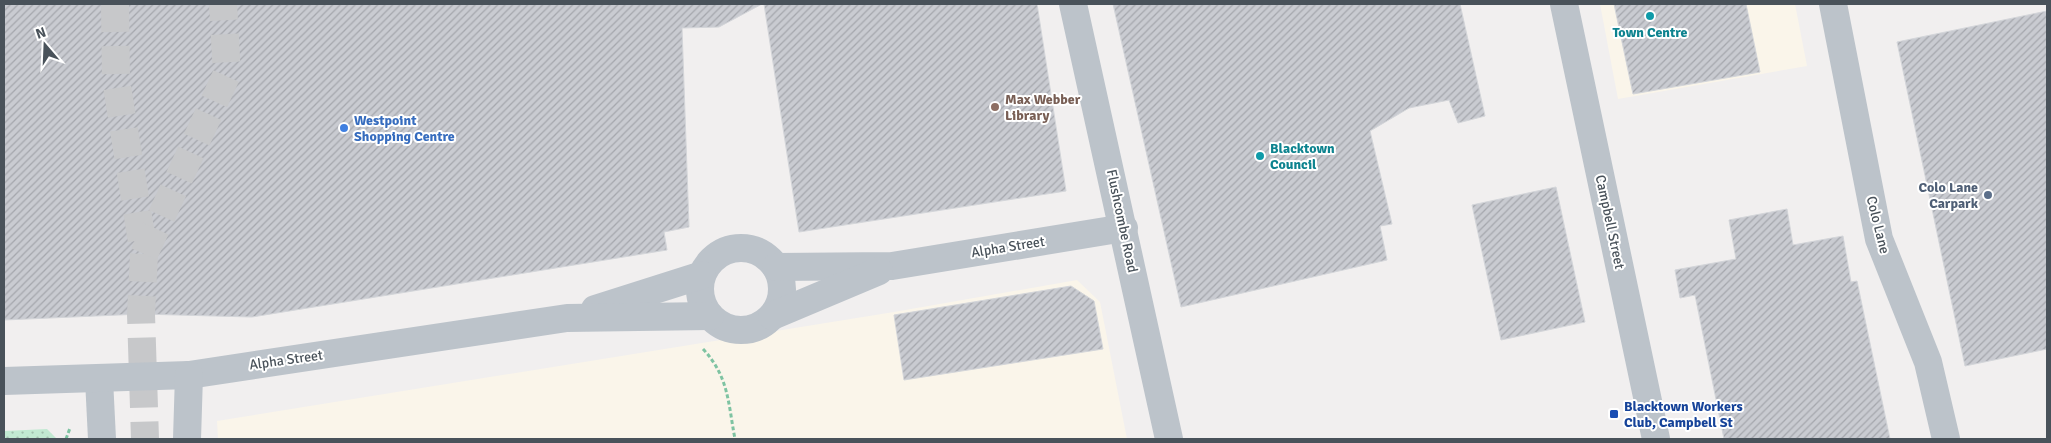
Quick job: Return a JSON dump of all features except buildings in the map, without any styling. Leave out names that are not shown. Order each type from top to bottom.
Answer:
[{"type":"street","name":"Flushcombe Road","points":[[1073,4],[1124,228],[1169,439]]},
{"type":"street","name":"Campbell Street","points":[[1564,4],[1656,439]]},
{"type":"street","name":"Colo Lane","points":[[1833,4],[1877,231],[1885,258],[1928,362],[1946,439]]},
{"type":"street","name":"Alpha Street","points":[[776,267],[892,266],[1124,228]]},
{"type":"street","points":[[741,247],[762,253],[776,267],[782,279],[779,305],[772,316],[754,328],[731,329],[720,324],[710,316],[700,296],[702,275],[708,264],[717,255],[729,249],[741,247]]},
{"type":"street","name":"Alpha Street","points":[[772,316],[892,266]]},
{"type":"street","name":"Alpha Street","points":[[567,318],[702,275]]},
{"type":"street","name":"Alpha Street","points":[[4,381],[190,375],[567,318],[710,316]]},
{"type":"street","points":[[187,439],[190,375]]},
{"type":"street","points":[[100,379],[102,439]]},
{"type":"path","points":[[703,349],[716,363],[726,386],[735,439]]},
{"type":"path","points":[[66,439],[70,428]]},
{"type":"shaded area","points":[[1600,4],[1795,4],[1807,66],[1618,99]]},
{"type":"shaded area","points":[[1077,280],[1100,302],[1127,439],[218,439],[217,421],[894,312]]},
{"type":"green space","points":[[47,429],[57,439],[4,439],[4,431]]},
{"type":"tunnel","points":[[115,4],[116,80],[144,254],[141,314],[145,439]]},
{"type":"tunnel","points":[[144,254],[227,74],[223,4]]},
{"type":"place","name":"Town Centre","points":[[1650,16]]},
{"type":"place","name":"Max Webber Library","points":[[995,107]]},
{"type":"place","name":"Westpoint Shopping Centre","points":[[344,128]]},
{"type":"place","name":"Blacktown Council","points":[[1260,156]]},
{"type":"place","name":"Colo Lane Carpark","points":[[1988,195]]},
{"type":"place","name":"Blacktown Workers Club, Campbell St","points":[[1614,414]]}]
